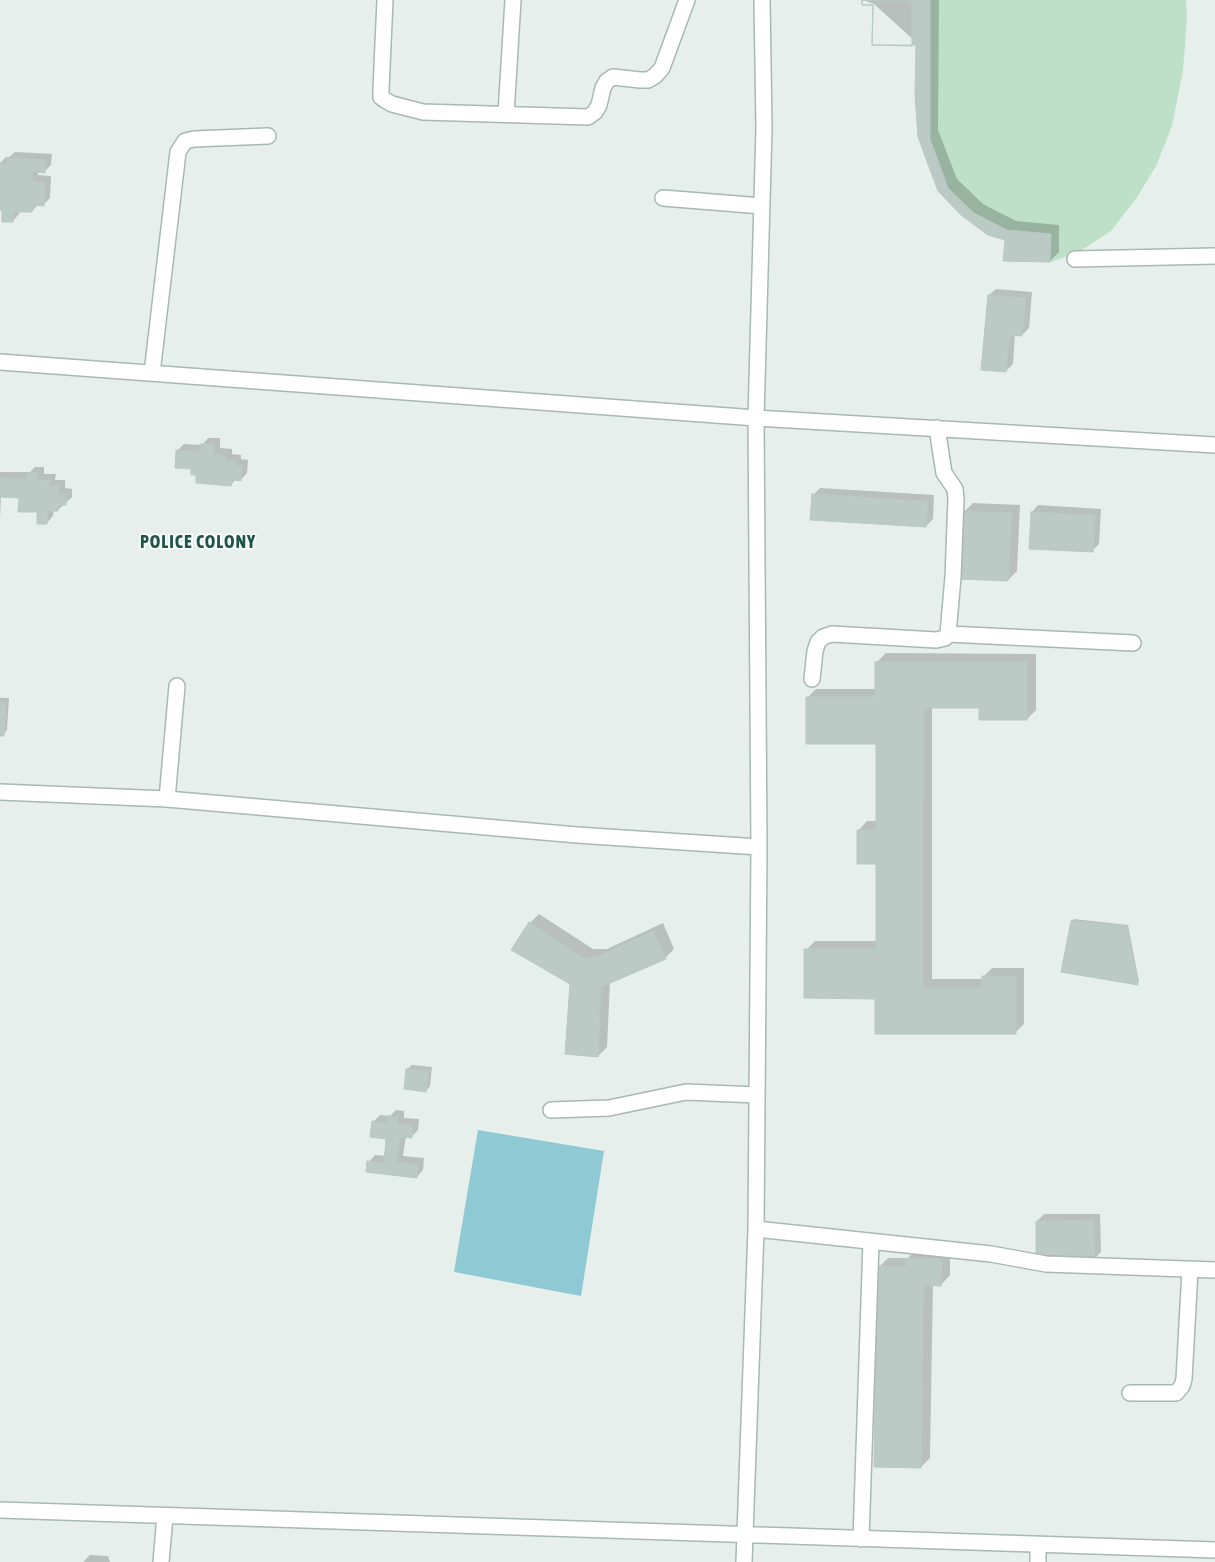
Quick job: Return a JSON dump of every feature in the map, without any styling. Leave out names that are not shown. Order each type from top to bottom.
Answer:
[{"type":"street","points":[[385,0],[381,89],[381,97],[385,100],[392,104],[423,112],[588,117],[595,112],[599,105],[603,88],[607,81],[613,77],[648,80],[655,76],[662,68],[687,0]]},
{"type":"street","points":[[506,114],[513,0]]},
{"type":"street","points":[[744,1562],[756,1229],[759,848],[756,418],[764,128],[762,0]]},
{"type":"street","points":[[152,373],[178,152],[185,141],[194,139],[268,136]]},
{"type":"street","points":[[663,198],[762,206]]},
{"type":"street","points":[[1074,259],[1215,256]]},
{"type":"street","points":[[0,362],[756,418],[1215,445]]},
{"type":"street","points":[[812,679],[815,651],[818,642],[823,637],[832,634],[936,640],[944,638],[948,634],[954,577],[956,498],[955,489],[944,473],[937,428]]},
{"type":"street","points":[[948,634],[1133,643]]},
{"type":"street","points":[[167,799],[177,686]]},
{"type":"street","points":[[0,792],[167,799],[577,835],[759,848]]},
{"type":"street","points":[[551,1110],[609,1108],[686,1092],[757,1095]]},
{"type":"street","points":[[756,1229],[991,1254],[1046,1264],[1215,1270]]},
{"type":"street","points":[[862,1539],[871,1242]]},
{"type":"street","points":[[1130,1393],[1176,1393],[1182,1386],[1184,1379],[1190,1270]]},
{"type":"street","points":[[0,1510],[1038,1545],[1154,1555],[1215,1550]]},
{"type":"street","points":[[161,1562],[165,1516]]},
{"type":"street","points":[[1038,1545],[1038,1562]]},
{"type":"green space","points":[[916,0],[1186,0],[1187,18],[1183,71],[1172,126],[1156,166],[1136,199],[1111,231],[1077,253],[1050,262],[1003,261],[1005,240],[988,235],[961,215],[938,191],[915,95]]},
{"type":"water","points":[[478,1130],[604,1151],[581,1296],[454,1272]]},
{"type":"building","points":[[862,0],[907,0],[907,3],[912,3],[912,46],[872,45],[873,5],[862,5]]},
{"type":"building","points":[[862,0],[930,0],[930,139],[948,188],[974,213],[1007,230],[1051,234],[1050,262],[1003,261],[1005,240],[988,235],[961,215],[938,191],[918,137],[915,95],[916,45],[872,45],[873,5],[862,5]]},
{"type":"building","points":[[7,158],[46,160],[45,173],[33,172],[32,181],[45,182],[44,206],[33,205],[32,212],[14,212],[13,222],[2,222],[2,210],[0,210],[0,163],[7,164]]},
{"type":"building","points":[[988,295],[1026,298],[1022,336],[1010,335],[1006,372],[981,370]]},
{"type":"building","points":[[200,444],[214,444],[214,455],[226,455],[225,461],[235,461],[235,466],[242,466],[241,481],[232,480],[231,486],[196,483],[196,475],[191,475],[191,469],[175,468],[176,450],[200,452]]},
{"type":"building","points":[[27,473],[38,473],[38,480],[50,481],[49,486],[59,486],[59,495],[66,495],[66,505],[59,505],[58,511],[48,511],[47,524],[37,524],[37,512],[18,512],[19,498],[0,497],[0,478],[27,479]]},
{"type":"building","points":[[812,494],[928,501],[926,527],[810,520]]},
{"type":"building","points":[[963,511],[1012,513],[1008,581],[959,579]]},
{"type":"building","points":[[1031,512],[1095,515],[1093,552],[1029,549]]},
{"type":"building","points":[[875,662],[1027,662],[1027,720],[979,720],[979,708],[924,708],[923,988],[982,988],[982,976],[1016,976],[1016,1034],[875,1034],[875,999],[804,998],[804,949],[876,949],[876,864],[857,864],[857,830],[876,830],[876,744],[806,744],[806,697],[875,697]]},
{"type":"building","points":[[0,702],[6,702],[4,736],[0,736]]},
{"type":"building","points":[[1071,921],[1127,926],[1138,985],[1061,972]]},
{"type":"building","points":[[529,922],[584,958],[596,957],[653,931],[666,959],[601,987],[598,1057],[565,1054],[570,984],[511,950]]},
{"type":"building","points":[[406,1069],[429,1071],[426,1092],[404,1089]]},
{"type":"building","points":[[388,1116],[398,1117],[398,1124],[413,1126],[412,1138],[400,1137],[397,1162],[418,1165],[417,1178],[366,1172],[367,1161],[384,1163],[386,1139],[370,1137],[372,1121],[387,1123]]},
{"type":"building","points":[[1094,1220],[1095,1260],[1036,1261],[1036,1221]]},
{"type":"building","points":[[906,1259],[942,1259],[941,1286],[924,1285],[921,1468],[874,1467],[877,1266],[906,1267]]},
{"type":"district","name":"POLICE COLONY","points":[[198,542]]}]
